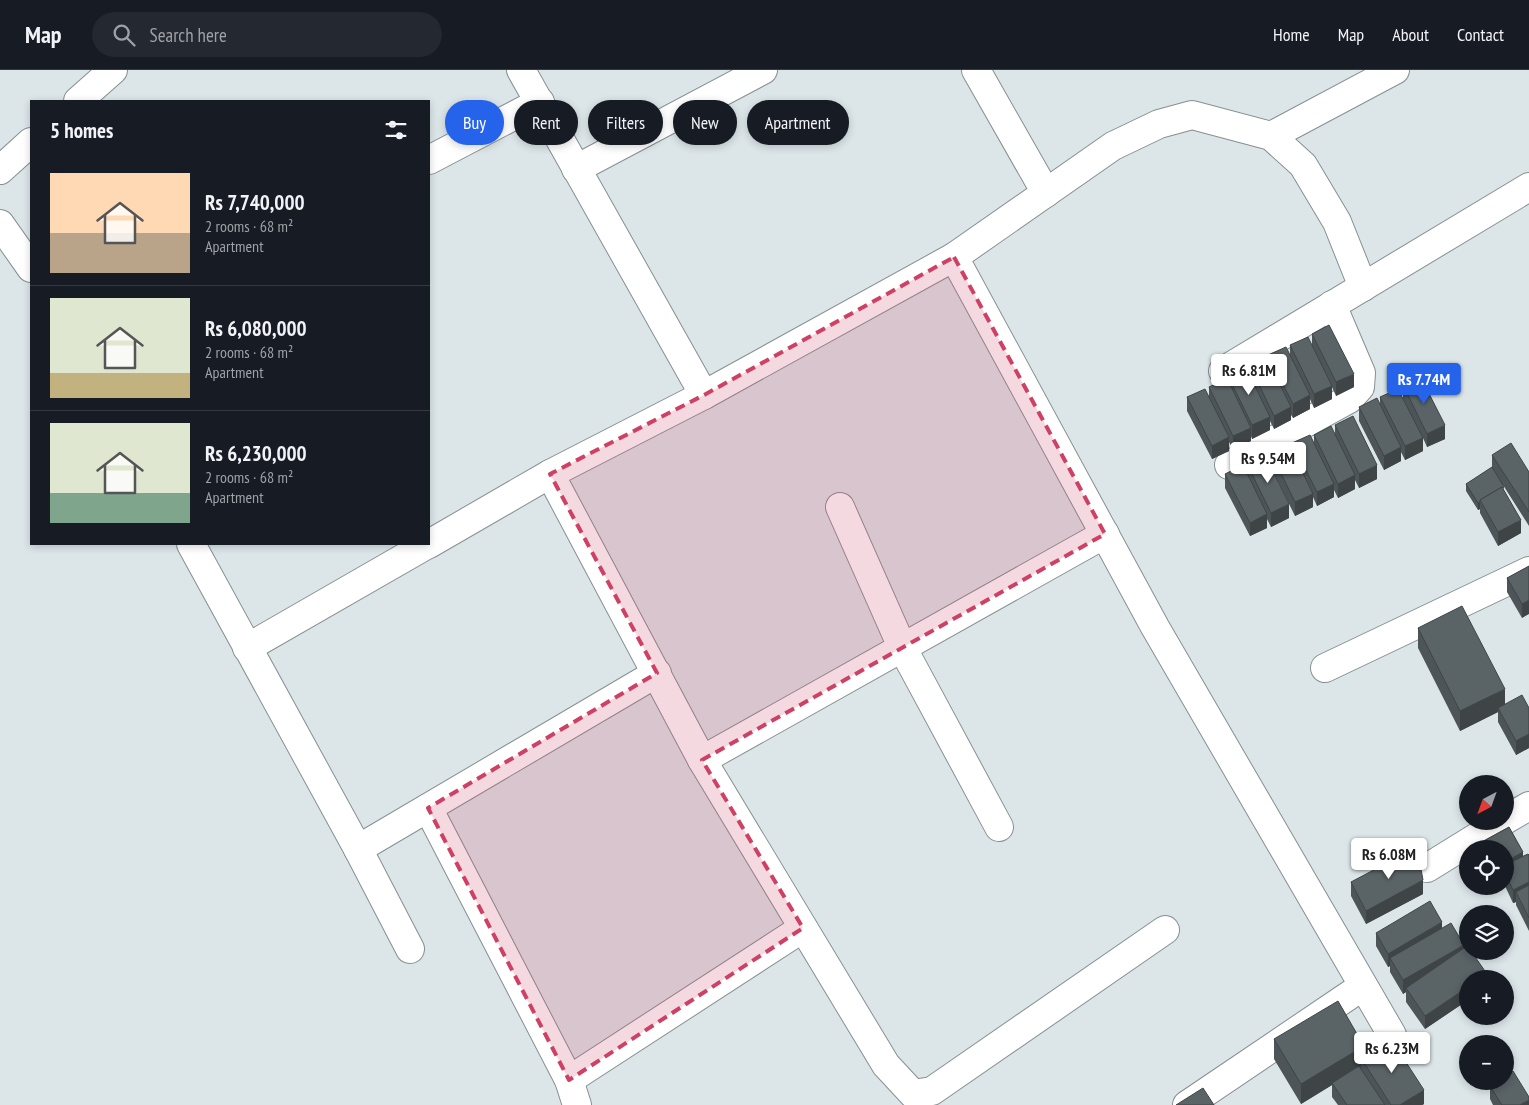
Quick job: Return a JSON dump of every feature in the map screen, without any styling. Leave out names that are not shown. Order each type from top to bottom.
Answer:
[{"type":"street","points":[[79,100],[113,70]]},
{"type":"street","points":[[521,70],[539,100]]},
{"type":"street","points":[[576,169],[763,70]]},
{"type":"street","points":[[976,70],[1046,193]]},
{"type":"street","points":[[1271,136],[1394,70]]},
{"type":"street","points":[[430,539],[550,474],[704,395],[954,257],[1113,146],[1159,124],[1192,115],[1271,136],[1303,165],[1337,222],[1363,287]]},
{"type":"street","points":[[430,159],[514,116]]},
{"type":"street","points":[[0,170],[30,143]]},
{"type":"street","points":[[563,145],[704,395]]},
{"type":"street","points":[[1223,370],[1529,187]]},
{"type":"street","points":[[0,224],[30,267]]},
{"type":"street","points":[[954,257],[1155,627],[1392,1036]]},
{"type":"street","points":[[1229,465],[1349,399],[1360,387],[1361,373],[1332,305]]},
{"type":"street","points":[[550,474],[702,760],[906,1100],[932,1091],[1165,930]]},
{"type":"street","points":[[840,507],[902,647],[999,827]]},
{"type":"street","points":[[702,760],[1105,534]]},
{"type":"street","points":[[192,545],[358,849],[410,949]]},
{"type":"street","points":[[247,648],[420,545]]},
{"type":"street","points":[[1325,668],[1529,571]]},
{"type":"street","points":[[358,849],[657,673]]},
{"type":"street","points":[[1514,815],[1529,806]]},
{"type":"street","points":[[428,808],[573,1093],[803,928]]},
{"type":"street","points":[[1426,868],[1489,830]]},
{"type":"street","points":[[1187,1105],[1364,986]]},
{"type":"highlighted area","points":[[954,257],[1105,534],[702,760],[803,928],[569,1080],[428,808],[657,673],[550,474],[704,395]]},
{"type":"building","points":[[1329,325],[1354,374],[1336,382],[1312,334]]},
{"type":"building","points":[[1308,337],[1332,386],[1314,394],[1290,345]]},
{"type":"building","points":[[1286,347],[1310,395],[1293,404],[1268,355]]},
{"type":"building","points":[[1267,358],[1291,407],[1274,416],[1250,366]]},
{"type":"building","points":[[1246,368],[1270,417],[1252,425],[1228,376]]},
{"type":"building","points":[[1420,376],[1445,425],[1427,434],[1403,385]]},
{"type":"building","points":[[1227,378],[1251,428],[1233,436],[1209,387]]},
{"type":"building","points":[[1205,389],[1229,437],[1212,446],[1187,397]]},
{"type":"building","points":[[1398,389],[1423,438],[1405,446],[1380,397]]},
{"type":"building","points":[[1377,398],[1401,447],[1384,456],[1359,407]]},
{"type":"building","points":[[1353,416],[1377,465],[1359,474],[1335,425]]},
{"type":"building","points":[[1331,426],[1355,475],[1338,484],[1314,435]]},
{"type":"building","points":[[1310,435],[1334,484],[1317,492],[1292,443]]},
{"type":"building","points":[[1511,443],[1529,472],[1529,512],[1492,455]]},
{"type":"building","points":[[1289,444],[1313,494],[1295,502],[1271,453]]},
{"type":"building","points":[[1265,455],[1289,504],[1271,513],[1247,464]]},
{"type":"building","points":[[1243,465],[1267,514],[1250,523],[1225,474]]},
{"type":"building","points":[[1492,467],[1504,487],[1480,500],[1478,503],[1466,484]]},
{"type":"building","points":[[1502,487],[1521,520],[1498,532],[1480,500]]},
{"type":"building","points":[[1529,566],[1529,600],[1522,604],[1507,578]]},
{"type":"building","points":[[1462,606],[1505,689],[1460,711],[1418,628]]},
{"type":"building","points":[[1522,695],[1529,708],[1529,734],[1516,741],[1498,708]]},
{"type":"building","points":[[1504,830],[1511,830],[1523,852],[1514,857],[1514,840],[1485,840]]},
{"type":"building","points":[[1417,847],[1423,880],[1366,911],[1351,882]]},
{"type":"building","points":[[1529,855],[1529,882],[1514,890],[1514,861]]},
{"type":"building","points":[[1529,885],[1529,918],[1516,892]]},
{"type":"building","points":[[1430,901],[1442,922],[1388,954],[1376,933]]},
{"type":"building","points":[[1451,923],[1459,937],[1459,948],[1403,980],[1390,958]]},
{"type":"building","points":[[1459,952],[1459,960],[1477,960],[1484,970],[1459,970],[1459,993],[1425,1016],[1406,988]]},
{"type":"building","points":[[1338,1001],[1364,1046],[1301,1084],[1274,1039]]},
{"type":"building","points":[[1391,1039],[1424,1090],[1400,1105],[1391,1105],[1361,1058]]},
{"type":"building","points":[[1359,1066],[1385,1105],[1347,1105],[1332,1083]]},
{"type":"building","points":[[1514,1073],[1529,1100],[1520,1105],[1502,1105],[1493,1090],[1514,1090]]},
{"type":"building","points":[[1203,1088],[1214,1105],[1176,1105]]}]
